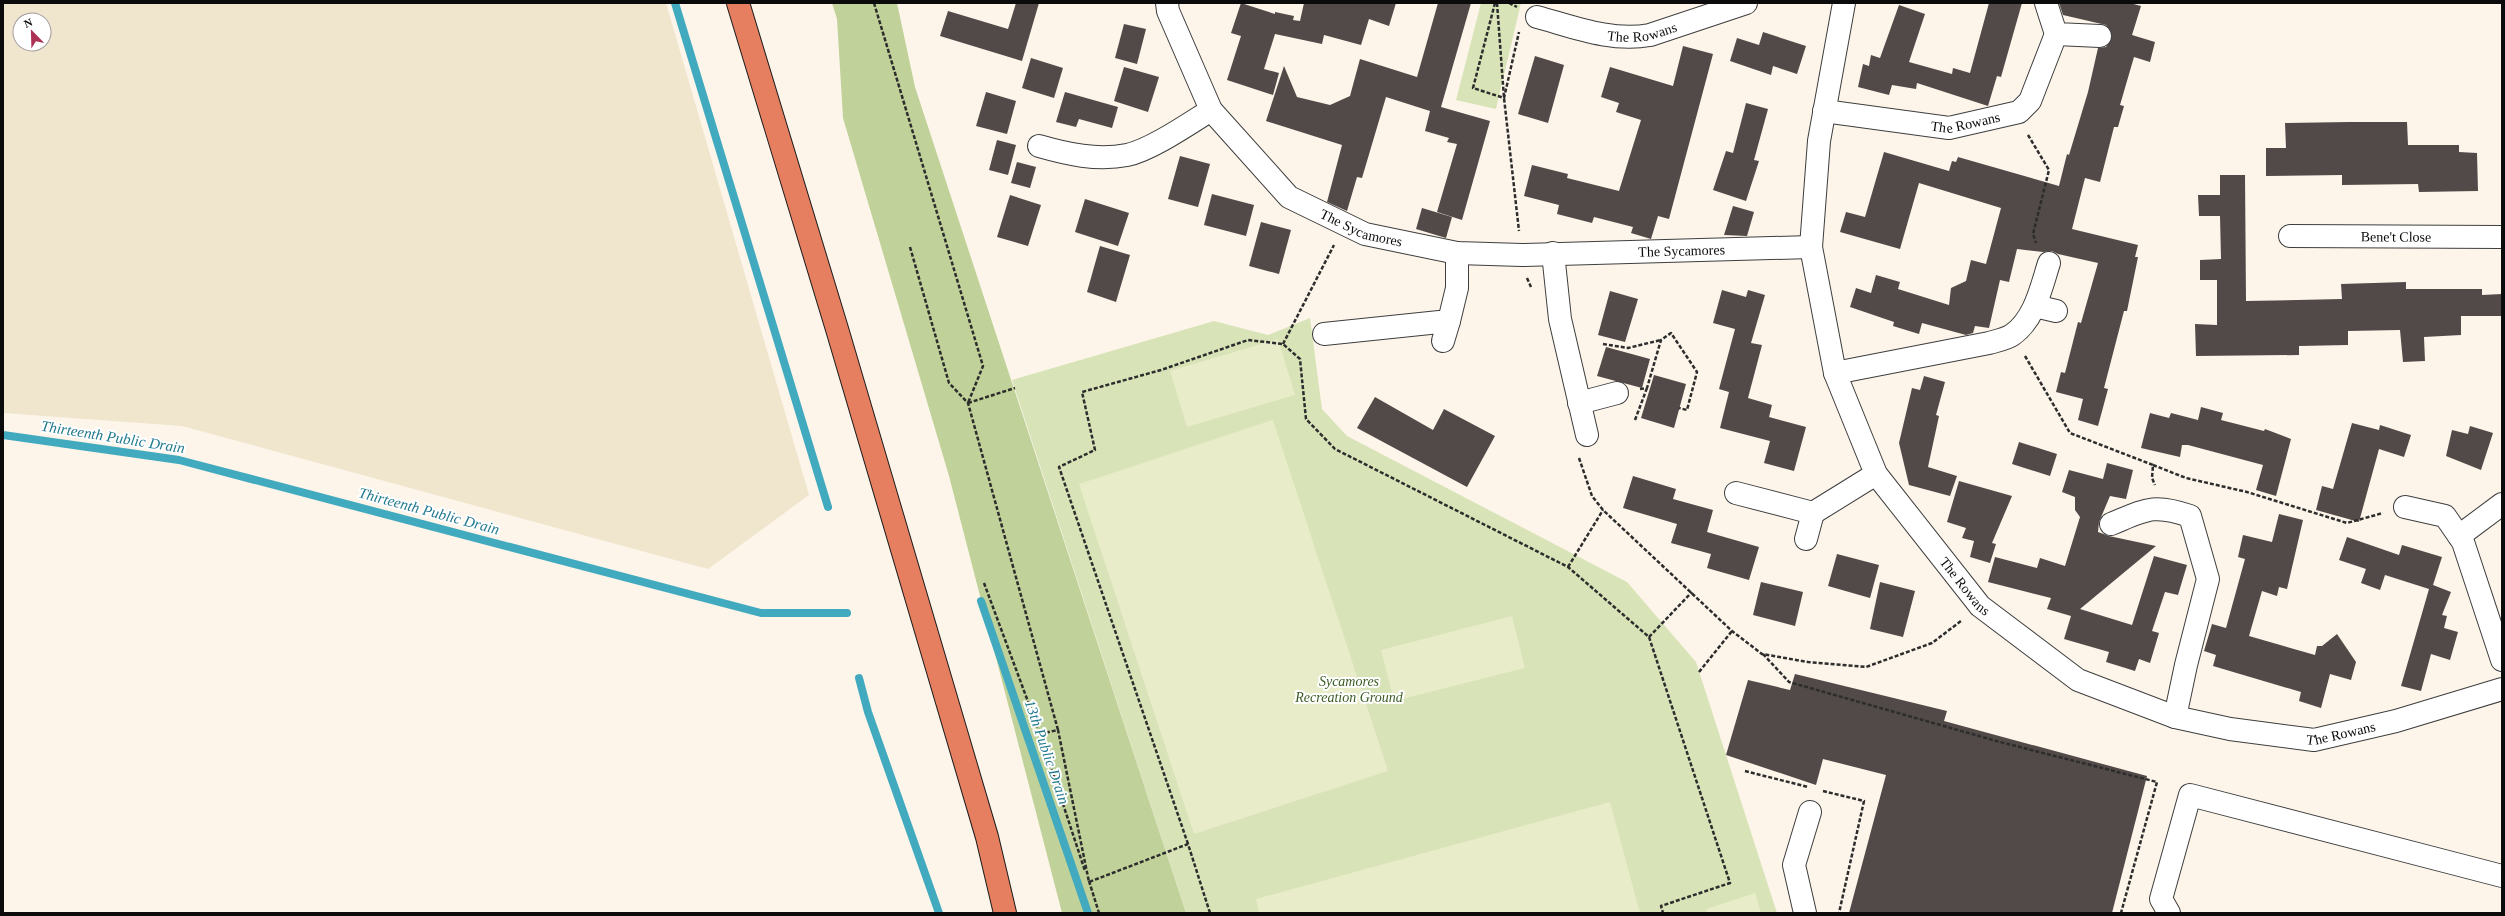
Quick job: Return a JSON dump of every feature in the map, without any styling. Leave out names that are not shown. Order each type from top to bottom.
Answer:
[{"type":"highway","points":[[738,3],[837,329],[983,821],[1005,913]]},
{"type":"street","name":"The Rowans","points":[[1529,21],[1607,36],[1636,38],[1650,35],[1746,3]]},
{"type":"street","name":"The Rowans","points":[[1844,3],[1818,141],[1811,247],[1835,373],[1876,474],[1980,606],[2078,680],[2176,717],[2230,729],[2314,740],[2396,721],[2502,689]]},
{"type":"street","points":[[2046,3],[2056,34],[2100,36]]},
{"type":"street","name":"The Sycamores","points":[[1173,6],[1211,110],[1289,197],[1365,234],[1457,253],[1522,255],[1811,247]]},
{"type":"street","name":"The Rowans","points":[[1824,112],[1949,128],[2019,112],[2030,101],[2056,34]]},
{"type":"street","points":[[1039,146],[1076,156],[1127,154],[1173,134],[1211,110]]},
{"type":"street","name":"Bene't Close","points":[[2290,236],[2502,237]]},
{"type":"street","points":[[1324,334],[1446,331],[1457,288],[1457,253]]},
{"type":"street","points":[[1553,253],[1560,319],[1587,435]]},
{"type":"street","points":[[1835,373],[1989,343],[2012,335],[2035,306],[2049,263]]},
{"type":"street","points":[[2035,306],[2056,311]]},
{"type":"street","points":[[1579,403],[1617,393]]},
{"type":"street","points":[[1806,539],[1813,513],[1876,474]]},
{"type":"street","points":[[1736,493],[1813,513]]},
{"type":"street","points":[[2459,536],[2502,504]]},
{"type":"street","points":[[2405,507],[2445,516],[2464,542],[2502,660]]},
{"type":"street","points":[[2111,524],[2148,509],[2166,509],[2190,516],[2208,579],[2186,665],[2176,717]]},
{"type":"street","points":[[2169,913],[2161,899],[2190,795],[2502,876]]},
{"type":"street","points":[[1805,913],[1794,865],[1810,812]]},
{"type":"path","points":[[874,3],[983,366],[968,403]]},
{"type":"path","points":[[1496,3],[1504,98],[1522,255],[1527,281],[1534,291]]},
{"type":"path","points":[[1496,3],[1473,88],[1504,98]]},
{"type":"path","points":[[1504,98],[1529,21]]},
{"type":"path","points":[[2019,112],[2026,132],[2049,170],[2033,234],[2037,245]]},
{"type":"path","points":[[1283,344],[1344,224]]},
{"type":"path","points":[[910,247],[949,383],[968,403],[1058,730],[1089,882]]},
{"type":"path","points":[[1603,344],[1628,348],[1661,340],[1671,333],[1697,372],[1687,410],[1679,408]]},
{"type":"path","points":[[2012,335],[2070,433],[2186,478],[2247,492],[2347,523],[2405,507]]},
{"type":"path","points":[[1210,913],[1188,844],[1059,467],[1095,450],[1082,392],[1161,370],[1248,340],[1283,344],[1300,359],[1306,419],[1335,449],[1568,567],[1649,637],[1730,883],[1661,906],[1663,913]]},
{"type":"path","points":[[1635,420],[1647,388],[1661,340]]},
{"type":"path","points":[[968,403],[1015,388]]},
{"type":"path","points":[[1617,393],[1647,388]]},
{"type":"path","points":[[1578,455],[1592,496],[1603,510],[1732,631],[1762,654],[1789,682],[2000,742],[2157,782],[2121,913]]},
{"type":"path","points":[[2153,465],[2152,478],[2166,509]]},
{"type":"path","points":[[1568,567],[1603,510]]},
{"type":"path","points":[[984,583],[1040,734],[1099,913]]},
{"type":"path","points":[[1649,637],[1692,592]]},
{"type":"path","points":[[1762,654],[1808,662],[1866,667],[1932,643],[1980,606]]},
{"type":"path","points":[[1699,672],[1732,631]]},
{"type":"path","points":[[1040,734],[1058,730]]},
{"type":"path","points":[[1089,882],[1188,844]]},
{"type":"shaded area","points":[[3,3],[666,3],[809,495],[708,569],[182,426],[3,413]]},
{"type":"green space","points":[[832,3],[897,3],[915,87],[1186,913],[1062,913],[949,476],[843,118],[837,19]]},
{"type":"green space","points":[[1481,3],[1521,3],[1496,109],[1456,100]]},
{"type":"green space","name":"Sycamores Recreation Ground","points":[[1310,318],[1322,409],[1347,436],[1627,582],[1696,662],[1777,913],[1186,913],[1012,380],[1214,321],[1268,335]]},
{"type":"green space","points":[[1278,339],[1295,395],[1187,427],[1170,371]]},
{"type":"green space","points":[[1273,420],[1388,771],[1194,834],[1079,484]]},
{"type":"green space","points":[[1512,616],[1525,668],[1394,701],[1381,650]]},
{"type":"green space","points":[[1610,802],[1640,913],[1259,913],[1256,899]]},
{"type":"green space","points":[[1755,893],[1761,913],[1707,913],[1706,909]]},
{"type":"building","points":[[1016,3],[1039,3],[1022,61],[940,36],[948,11],[1008,29]]},
{"type":"building","points":[[1241,3],[1275,14],[1275,12],[1294,16],[1293,20],[1300,21],[1304,3],[1396,3],[1389,26],[1369,19],[1361,45],[1324,35],[1322,44],[1275,34],[1264,69],[1279,73],[1273,95],[1227,80],[1241,36],[1231,33]]},
{"type":"building","points":[[1438,3],[1471,3],[1441,107],[1490,121],[1462,220],[1437,212],[1457,144],[1447,142],[1449,138],[1425,131],[1430,111],[1386,97],[1362,178],[1357,177],[1347,211],[1327,202],[1342,145],[1266,121],[1284,66],[1297,97],[1330,105],[1350,96],[1360,59],[1417,77]]},
{"type":"building","points":[[1989,3],[2022,3],[2001,77],[1997,76],[1988,106],[1917,83],[1916,89],[1892,85],[1889,95],[1858,87],[1863,64],[1869,66],[1871,55],[1880,58],[1899,5],[1925,14],[1909,62],[1952,74],[1953,68],[1970,73]]},
{"type":"building","points":[[2059,3],[2130,3],[2141,6],[2132,35],[2155,42],[2150,62],[2134,57],[2120,105],[2124,106],[2118,127],[2114,127],[2100,182],[2085,178],[2072,229],[2138,245],[2135,257],[2138,257],[2127,311],[2124,311],[2104,388],[2108,389],[2098,426],[2078,420],[2083,399],[2056,392],[2061,372],[2065,373],[2078,322],[2081,323],[2098,263],[2058,254],[2052,251],[2043,252],[2017,249],[2009,282],[2000,280],[1989,328],[1975,326],[1973,333],[1966,335],[1922,323],[1919,334],[1893,326],[1894,322],[1850,307],[1856,288],[1871,293],[1876,275],[1900,282],[1898,289],[1949,305],[1951,288],[1966,281],[1971,260],[1986,264],[2001,208],[1919,183],[1900,249],[1840,232],[1846,212],[1865,217],[1884,152],[1949,171],[1952,161],[1956,162],[1958,157],[2059,186],[2067,154],[2069,155],[2088,92],[2098,48],[2106,47],[2112,36],[2106,25],[2063,15]]},
{"type":"building","points":[[1124,24],[1146,29],[1137,64],[1115,58]]},
{"type":"building","points":[[1763,32],[1806,46],[1797,74],[1773,66],[1771,75],[1730,61],[1737,38],[1759,45]]},
{"type":"building","points":[[1683,46],[1713,54],[1669,219],[1658,216],[1651,239],[1631,233],[1633,227],[1594,217],[1592,223],[1557,214],[1559,205],[1524,196],[1532,165],[1568,174],[1567,178],[1619,191],[1641,120],[1616,112],[1619,103],[1601,97],[1610,67],[1673,86]]},
{"type":"building","points":[[1535,56],[1564,65],[1548,123],[1518,114]]},
{"type":"building","points":[[1031,58],[1063,68],[1054,98],[1022,88]]},
{"type":"building","points":[[1124,67],[1159,77],[1148,112],[1114,101]]},
{"type":"building","points":[[986,92],[1016,101],[1007,134],[976,126]]},
{"type":"building","points":[[1065,92],[1118,107],[1112,128],[1079,119],[1076,127],[1056,122]]},
{"type":"building","points":[[1746,103],[1768,109],[1754,160],[1759,161],[1746,201],[1713,190],[1726,151],[1733,153]]},
{"type":"building","points":[[2407,122],[2408,145],[2459,145],[2459,152],[2477,153],[2478,191],[2419,192],[2418,184],[2342,185],[2342,175],[2266,176],[2266,148],[2286,148],[2285,123]]},
{"type":"building","points":[[997,140],[1016,145],[1008,175],[989,170]]},
{"type":"building","points":[[1180,156],[1210,164],[1198,207],[1168,199]]},
{"type":"building","points":[[1017,162],[1036,167],[1030,188],[1011,183]]},
{"type":"building","points":[[2220,175],[2245,175],[2246,301],[2342,299],[2341,284],[2406,282],[2406,289],[2482,289],[2482,295],[2502,294],[2502,316],[2461,316],[2461,335],[2424,337],[2425,361],[2403,362],[2400,330],[2348,331],[2348,345],[2299,346],[2299,355],[2196,356],[2195,324],[2217,325],[2217,280],[2200,280],[2200,260],[2221,259],[2220,216],[2199,216],[2198,195],[2220,195]]},
{"type":"building","points":[[1212,194],[1254,205],[1246,236],[1204,225]]},
{"type":"building","points":[[1010,195],[1041,205],[1028,246],[997,237]]},
{"type":"building","points":[[1085,199],[1129,213],[1118,246],[1075,232]]},
{"type":"building","points":[[1733,206],[1754,212],[1747,236],[1724,235]]},
{"type":"building","points":[[1422,208],[1452,217],[1446,238],[1416,229]]},
{"type":"building","points":[[1261,222],[1291,230],[1279,274],[1249,266]]},
{"type":"building","points":[[1100,246],[1130,255],[1116,302],[1087,292]]},
{"type":"building","points":[[1722,290],[1746,297],[1748,290],[1765,295],[1751,343],[1762,345],[1748,398],[1772,405],[1769,417],[1806,427],[1794,471],[1764,463],[1770,441],[1720,428],[1729,392],[1719,389],[1735,329],[1713,323]]},
{"type":"building","points":[[1610,291],[1638,299],[1625,342],[1598,335]]},
{"type":"building","points":[[1606,347],[1650,359],[1642,388],[1597,376]]},
{"type":"building","points":[[1654,375],[1686,384],[1674,428],[1641,418]]},
{"type":"building","points":[[1924,376],[1945,382],[1936,415],[1939,416],[1928,467],[1957,476],[1950,496],[1909,485],[1899,443],[1912,388],[1920,390]]},
{"type":"building","points":[[1375,397],[1433,430],[1444,409],[1495,436],[1467,487],[1357,428]]},
{"type":"building","points":[[2201,407],[2223,413],[2221,420],[2264,431],[2265,429],[2291,439],[2276,496],[2256,490],[2263,465],[2188,445],[2182,445],[2180,457],[2141,448],[2150,413],[2169,418],[2171,413],[2198,420]]},
{"type":"building","points":[[2352,423],[2379,430],[2380,425],[2411,435],[2404,457],[2379,449],[2359,522],[2316,510],[2322,486],[2333,489]]},
{"type":"building","points":[[2470,426],[2493,433],[2481,470],[2446,456],[2452,430],[2468,434]]},
{"type":"building","points":[[2019,442],[2057,454],[2050,476],[2012,464]]},
{"type":"building","points":[[2107,463],[2133,470],[2126,499],[2110,496],[2099,522],[2098,532],[2109,536],[2156,546],[2080,609],[2132,625],[2154,556],[2187,565],[2178,595],[2165,592],[2152,631],[2159,633],[2150,663],[2139,659],[2135,671],[2106,662],[2109,652],[2064,639],[2071,616],[2047,609],[2051,598],[1988,582],[1995,557],[2037,568],[2040,558],[2065,566],[2080,517],[2075,510],[2075,497],[2062,492],[2069,470],[2103,479]]},
{"type":"building","points":[[1633,476],[1676,489],[1673,499],[1713,510],[1707,532],[1759,547],[1749,580],[1707,568],[1711,554],[1671,543],[1677,524],[1623,508]]},
{"type":"building","points":[[1959,481],[2012,496],[1992,543],[1996,544],[1990,563],[1970,557],[1974,541],[1962,538],[1966,528],[1947,522]]},
{"type":"building","points":[[2279,514],[2303,520],[2287,589],[2279,587],[2277,596],[2262,591],[2249,636],[2315,655],[2317,646],[2322,646],[2337,634],[2356,662],[2351,680],[2330,674],[2321,708],[2299,701],[2301,692],[2213,666],[2216,655],[2204,651],[2212,624],[2226,628],[2245,559],[2238,557],[2243,535],[2272,542]]},
{"type":"building","points":[[2347,537],[2399,555],[2402,545],[2442,557],[2433,585],[2451,592],[2442,615],[2447,616],[2444,628],[2458,632],[2450,660],[2431,654],[2421,691],[2401,686],[2429,589],[2385,575],[2380,590],[2361,583],[2366,569],[2339,560]]},
{"type":"building","points":[[1837,554],[1879,565],[1870,598],[1828,586]]},
{"type":"building","points":[[1761,582],[1803,592],[1795,626],[1753,615]]},
{"type":"building","points":[[1880,582],[1915,591],[1903,637],[1870,629]]},
{"type":"building","points":[[1795,674],[1947,711],[1944,721],[2147,776],[2112,913],[1849,913],[1886,775],[1823,759],[1816,785],[1726,755],[1748,680],[1790,690]]},
{"type":"waterway","points":[[675,3],[828,507]]},
{"type":"waterway","name":"Thirteenth Public Drain","points":[[3,435],[179,460],[761,613],[847,613]]},
{"type":"waterway","name":"13th Public Drain","points":[[981,601],[1088,913]]},
{"type":"waterway","points":[[859,678],[868,712],[939,913]]}]
